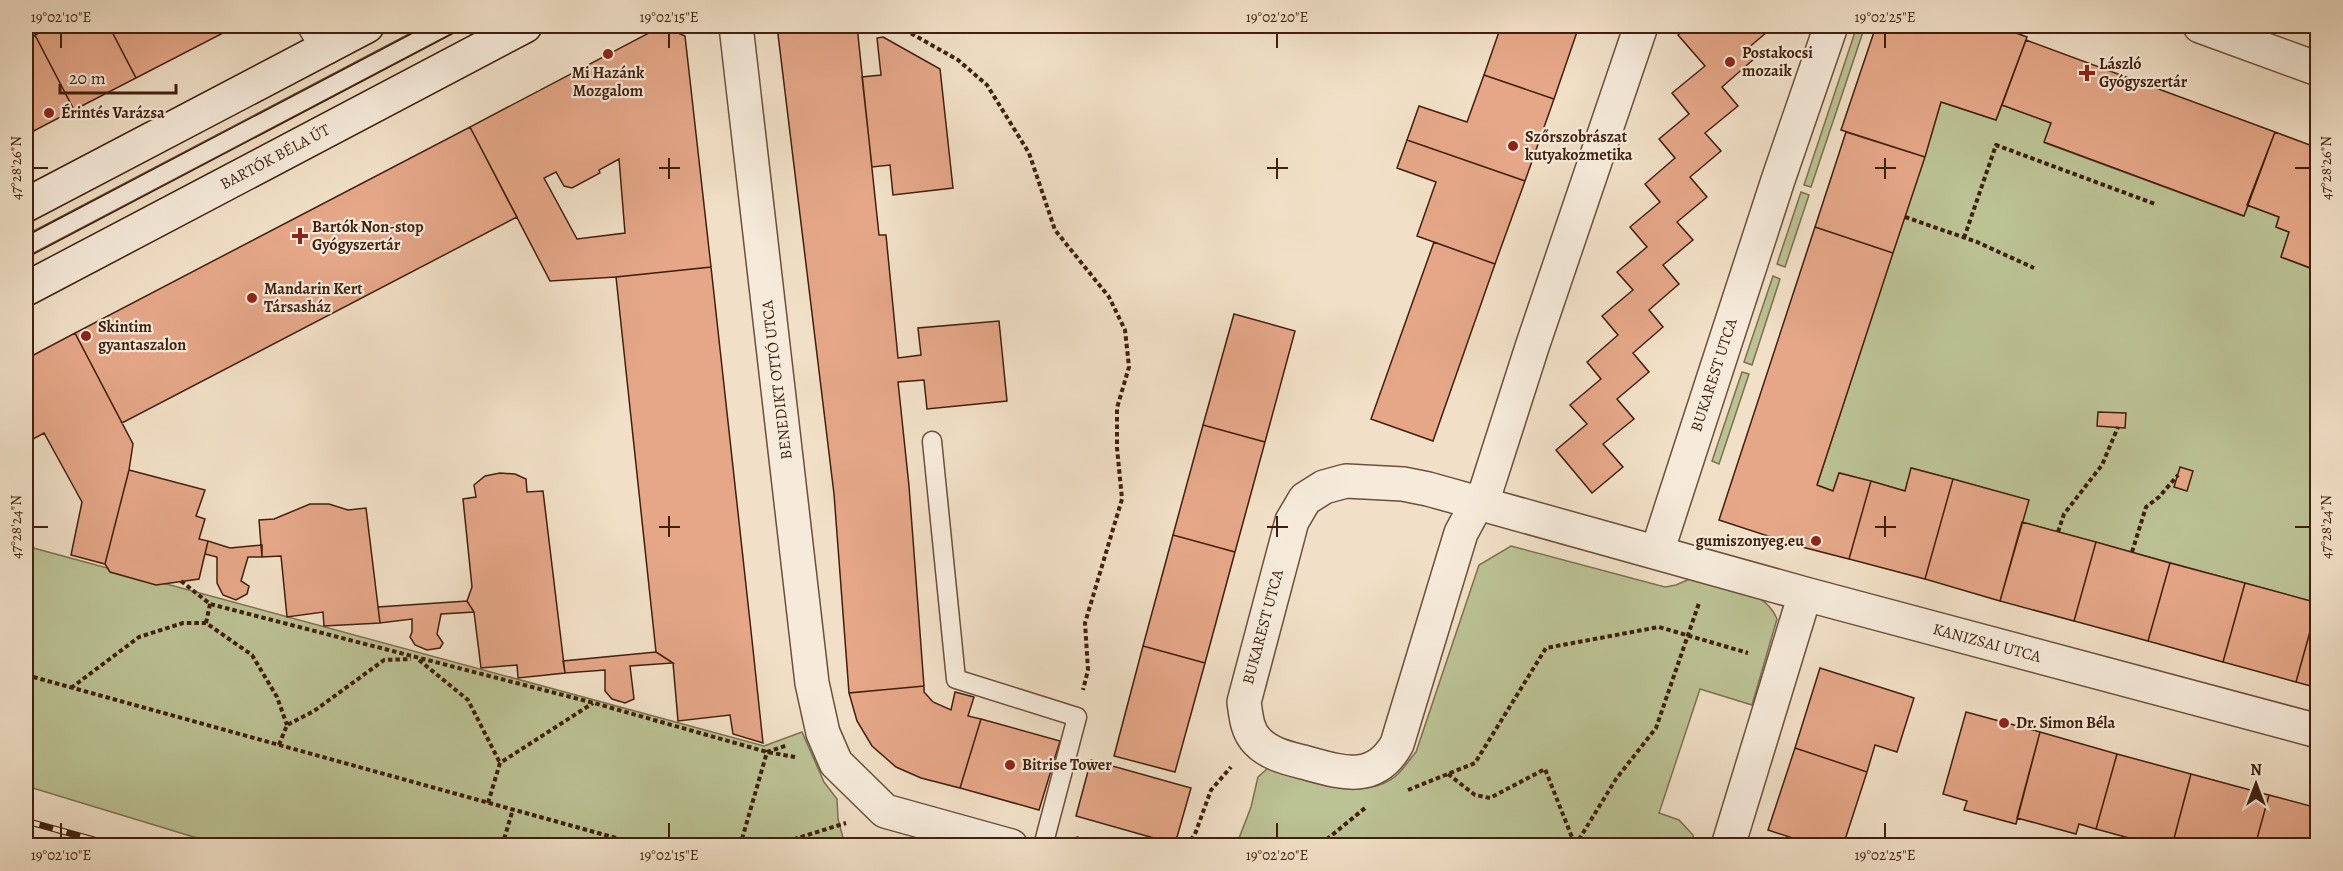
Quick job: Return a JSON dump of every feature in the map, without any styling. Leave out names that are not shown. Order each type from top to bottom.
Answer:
[{"type":"street","points":[[26,206],[321,36],[367,26]]},
{"type":"street","name":"BARTÓK BÉLA ÚT","points":[[26,289],[525,26]]},
{"type":"street","name":"BENEDIKT OTTÓ UTCA","points":[[736,26],[812,683],[822,733],[836,763],[885,811]]},
{"type":"street","points":[[1256,740],[1269,751],[1284,757],[1343,773],[1374,768],[1389,758],[1402,728],[1461,533],[1474,509],[1482,502],[1641,26]]},
{"type":"street","name":"BUKAREST UTCA","points":[[1256,740],[1247,722],[1244,702],[1247,687],[1292,521],[1305,499],[1324,487],[1346,481],[1403,484],[1482,502],[1657,552],[1778,180],[1831,26]]},
{"type":"street","points":[[2200,26],[2318,69]]},
{"type":"street","name":"KANIZSAI UTCA","points":[[1657,552],[1805,594],[2318,731]]},
{"type":"street","points":[[1728,846],[1805,594]]},
{"type":"street","points":[[885,811],[1011,846]]},
{"type":"lane","points":[[26,246],[445,26]]},
{"type":"lane","points":[[932,441],[956,679],[1077,717],[1043,846]]},
{"type":"path","points":[[898,26],[958,60],[987,85],[1029,153],[1055,230],[1086,272],[1109,297],[1125,330],[1129,367],[1117,408],[1117,448],[1122,499],[1085,623],[1088,670],[1077,717]]},
{"type":"path","points":[[1964,238],[1996,145],[2155,204]]},
{"type":"path","points":[[1905,217],[1964,238],[2034,268]]},
{"type":"path","points":[[2058,532],[2064,514],[2102,465],[2118,427]]},
{"type":"path","points":[[2132,552],[2146,507],[2159,497],[2178,475]]},
{"type":"path","points":[[1575,845],[1616,779],[1656,728],[1711,567]]},
{"type":"path","points":[[181,581],[210,604],[594,703],[767,752],[822,733]]},
{"type":"path","points":[[206,623],[210,604]]},
{"type":"path","points":[[71,688],[139,637],[183,623],[206,623],[252,655],[277,698],[287,725]]},
{"type":"path","points":[[1402,790],[1410,790],[1475,763],[1545,648],[1659,627],[1759,656]]},
{"type":"path","points":[[279,745],[287,725],[314,711],[384,660],[417,659],[468,700],[500,763]]},
{"type":"path","points":[[26,675],[645,846]]},
{"type":"path","points":[[488,803],[500,763],[594,703]]},
{"type":"path","points":[[1186,846],[1195,834],[1211,790],[1256,740]]},
{"type":"path","points":[[740,846],[767,752]]},
{"type":"path","points":[[1448,774],[1475,795],[1490,798],[1545,769],[1575,845]]},
{"type":"path","points":[[1323,846],[1326,840],[1369,805]]},
{"type":"path","points":[[502,846],[513,809]]},
{"type":"path","points":[[772,846],[885,811]]},
{"type":"green space","points":[[1857,26],[1865,26],[1811,187],[1804,185]]},
{"type":"green space","points":[[1941,102],[1996,120],[2002,105],[2051,123],[2045,143],[2243,216],[2247,205],[2279,217],[2276,227],[2289,232],[2281,257],[2317,271],[2317,603],[2022,522],[2028,500],[1912,468],[1905,491],[1840,473],[1833,491],[1817,485]]},
{"type":"green space","points":[[1801,192],[1809,195],[1785,267],[1777,264]]},
{"type":"green space","points":[[1773,276],[1780,279],[1752,365],[1744,362]]},
{"type":"green space","points":[[1742,372],[1749,374],[1719,464],[1712,461]]},
{"type":"green space","points":[[26,546],[764,746],[802,732],[824,782],[837,799],[838,819],[845,845],[220,845],[26,786]]},
{"type":"green space","points":[[1511,546],[1665,587],[1694,577],[1742,589],[1763,600],[1771,609],[1777,619],[1752,705],[1700,689],[1659,813],[1679,820],[1693,835],[1694,845],[1236,846],[1251,807],[1258,777],[1268,768],[1317,784],[1352,789],[1369,788],[1385,783],[1400,772],[1416,752],[1479,565]]},
{"type":"building","points":[[53,26],[63,26],[65,29],[72,26],[109,26],[136,78],[74,110],[35,35]]},
{"type":"building","points":[[109,26],[227,26],[229,30],[136,78]]},
{"type":"building","points":[[662,26],[685,36],[711,267],[550,281],[470,127]],"holes":[[[619,159],[625,233],[577,239],[544,178],[556,172],[564,186],[572,188],[600,173],[599,170]]]},
{"type":"building","points":[[777,26],[857,26],[879,235],[886,235],[898,358],[921,355],[918,328],[999,321],[1007,401],[927,409],[924,380],[898,382],[909,486],[924,686],[849,693],[834,494]]},
{"type":"building","points":[[1501,26],[1579,26],[1554,99],[1484,75]]},
{"type":"building","points":[[1688,26],[1774,26],[1747,49],[1755,58],[1722,87],[1738,106],[1705,133],[1721,151],[1690,177],[1707,197],[1677,222],[1693,240],[1663,265],[1679,284],[1649,310],[1663,327],[1633,353],[1649,372],[1617,399],[1634,419],[1603,444],[1623,467],[1592,493],[1556,450],[1587,424],[1570,405],[1601,379],[1587,362],[1618,335],[1602,316],[1633,290],[1617,272],[1647,247],[1630,227],[1660,202],[1645,184],[1675,158],[1659,139],[1689,114],[1672,93],[1705,66],[1678,35]]},
{"type":"building","points":[[1876,26],[1997,26],[2027,37],[1996,120],[1941,102],[1925,157],[1841,130]]},
{"type":"building","points":[[35,35],[74,110],[26,135],[26,40]]},
{"type":"building","points":[[883,37],[940,69],[953,188],[893,195],[890,165],[872,167],[862,77],[881,75],[877,38]]},
{"type":"building","points":[[2026,40],[2275,132],[2244,216],[2044,142],[2051,123],[2002,105]]},
{"type":"building","points":[[1484,75],[1554,99],[1525,181],[1407,140],[1419,106],[1467,122]]},
{"type":"building","name":"Mandarin Kert Társasház","points":[[470,127],[517,217],[122,423],[75,333]]},
{"type":"building","points":[[1846,132],[1925,157],[1893,253],[1815,227]]},
{"type":"building","points":[[2275,132],[2318,148],[2318,266],[2316,270],[2281,257],[2289,232],[2276,227],[2279,217],[2247,205]]},
{"type":"building","points":[[1407,140],[1525,181],[1495,264],[1417,236],[1436,182],[1397,168]]},
{"type":"building","points":[[1815,227],[1893,253],[1817,485],[1833,491],[1839,473],[1871,481],[1849,559],[1798,546],[1719,520]]},
{"type":"building","points":[[1434,242],[1495,264],[1433,441],[1371,419]]},
{"type":"building","points":[[711,267],[763,743],[733,734],[730,715],[678,721],[673,663],[656,652],[616,277]]},
{"type":"building","points":[[1234,314],[1295,331],[1265,442],[1203,425]]},
{"type":"building","points":[[75,333],[133,444],[129,470],[105,564],[71,555],[82,502],[44,433],[26,443],[26,359]]},
{"type":"building","points":[[2098,412],[2126,413],[2125,428],[2097,426]]},
{"type":"building","points":[[1203,425],[1265,442],[1235,552],[1173,535]]},
{"type":"building","points":[[2180,467],[2193,471],[2187,491],[2174,487]]},
{"type":"building","points":[[1911,468],[1953,479],[1925,579],[1849,559],[1871,481],[1905,491]]},
{"type":"building","points":[[129,470],[205,490],[196,516],[205,519],[199,539],[208,541],[199,579],[156,585],[110,572],[105,564]]},
{"type":"building","points":[[500,473],[515,474],[526,479],[527,492],[543,491],[565,673],[518,678],[517,665],[481,668],[474,612],[467,601],[472,587],[463,499],[476,497],[474,485],[485,476]]},
{"type":"building","points":[[1953,479],[2029,500],[2000,601],[1925,579]]},
{"type":"building","points":[[310,504],[329,504],[348,510],[366,508],[380,623],[324,626],[323,612],[287,617],[281,556],[262,557],[259,520],[274,519]]},
{"type":"building","points":[[2022,522],[2096,542],[2074,621],[2000,601]]},
{"type":"building","points":[[1173,535],[1235,552],[1205,663],[1143,646]]},
{"type":"building","points":[[208,541],[230,548],[262,545],[262,557],[248,557],[241,581],[249,586],[247,594],[236,600],[223,595],[217,583],[217,557],[205,554]]},
{"type":"building","points":[[2096,542],[2170,563],[2148,641],[2074,621]]},
{"type":"building","points":[[2170,563],[2245,583],[2223,662],[2148,641]]},
{"type":"building","points":[[2245,583],[2318,603],[2296,682],[2223,662]]},
{"type":"building","points":[[467,601],[474,612],[441,614],[437,634],[443,643],[440,648],[427,650],[415,645],[410,637],[412,619],[380,623],[378,607]]},
{"type":"building","points":[[2318,603],[2318,688],[2296,682]]},
{"type":"building","points":[[1143,646],[1205,663],[1175,772],[1114,756]]},
{"type":"building","points":[[656,652],[673,663],[630,666],[634,699],[625,703],[612,699],[605,691],[605,670],[565,673],[563,661]]},
{"type":"building","points":[[1820,668],[1914,698],[1897,752],[1875,745],[1867,772],[1795,748]]},
{"type":"building","points":[[924,686],[924,692],[933,702],[951,710],[955,692],[974,697],[968,716],[981,719],[960,788],[921,778],[896,767],[872,746],[857,721],[849,693]]},
{"type":"building","points":[[1966,712],[2040,732],[2016,824],[1964,810],[1967,801],[1943,794]]},
{"type":"building","name":"Bitrise Tower","points":[[981,719],[1060,741],[1039,810],[960,788]]},
{"type":"building","points":[[2040,732],[2117,754],[2096,829],[2079,824],[2076,834],[2017,818]]},
{"type":"building","points":[[1795,748],[1867,772],[1843,846],[1817,846],[1768,830]]},
{"type":"building","points":[[2117,754],[2191,774],[2172,846],[2158,846],[2096,829]]},
{"type":"building","points":[[1091,760],[1191,788],[1175,844],[1076,816]]},
{"type":"building","points":[[2191,774],[2269,795],[2255,846],[2172,846]]},
{"type":"building","points":[[2269,795],[2318,808],[2318,846],[2255,846]]},
{"type":"tram line","points":[[26,236],[426,26]]},
{"type":"tram line","points":[[26,258],[467,26]]},
{"type":"railway","points":[[26,821],[116,846]]},
{"type":"place","name":"Mi Hazánk Mozgalom","points":[[608,54]]},
{"type":"place","name":"Postakocsi mozaik","points":[[1730,62]]},
{"type":"place","name":"László Gyógyszertár","points":[[2087,73]]},
{"type":"place","name":"Érintés Varázsa","points":[[49,113]]},
{"type":"place","name":"Szőrszobrászat kutyakozmetika","points":[[1513,146]]},
{"type":"place","name":"Bartók Non-stop Gyógyszertár","points":[[300,236]]},
{"type":"place","name":"Mandarin Kert Társasház","points":[[252,298]]},
{"type":"place","name":"Skintim gyantaszalon","points":[[86,336]]},
{"type":"place","name":"gumiszonyeg.eu","points":[[1816,541]]},
{"type":"place","name":"Dr. Simon Béla","points":[[2004,723]]},
{"type":"place","name":"Bitrise Tower","points":[[1010,765]]}]
